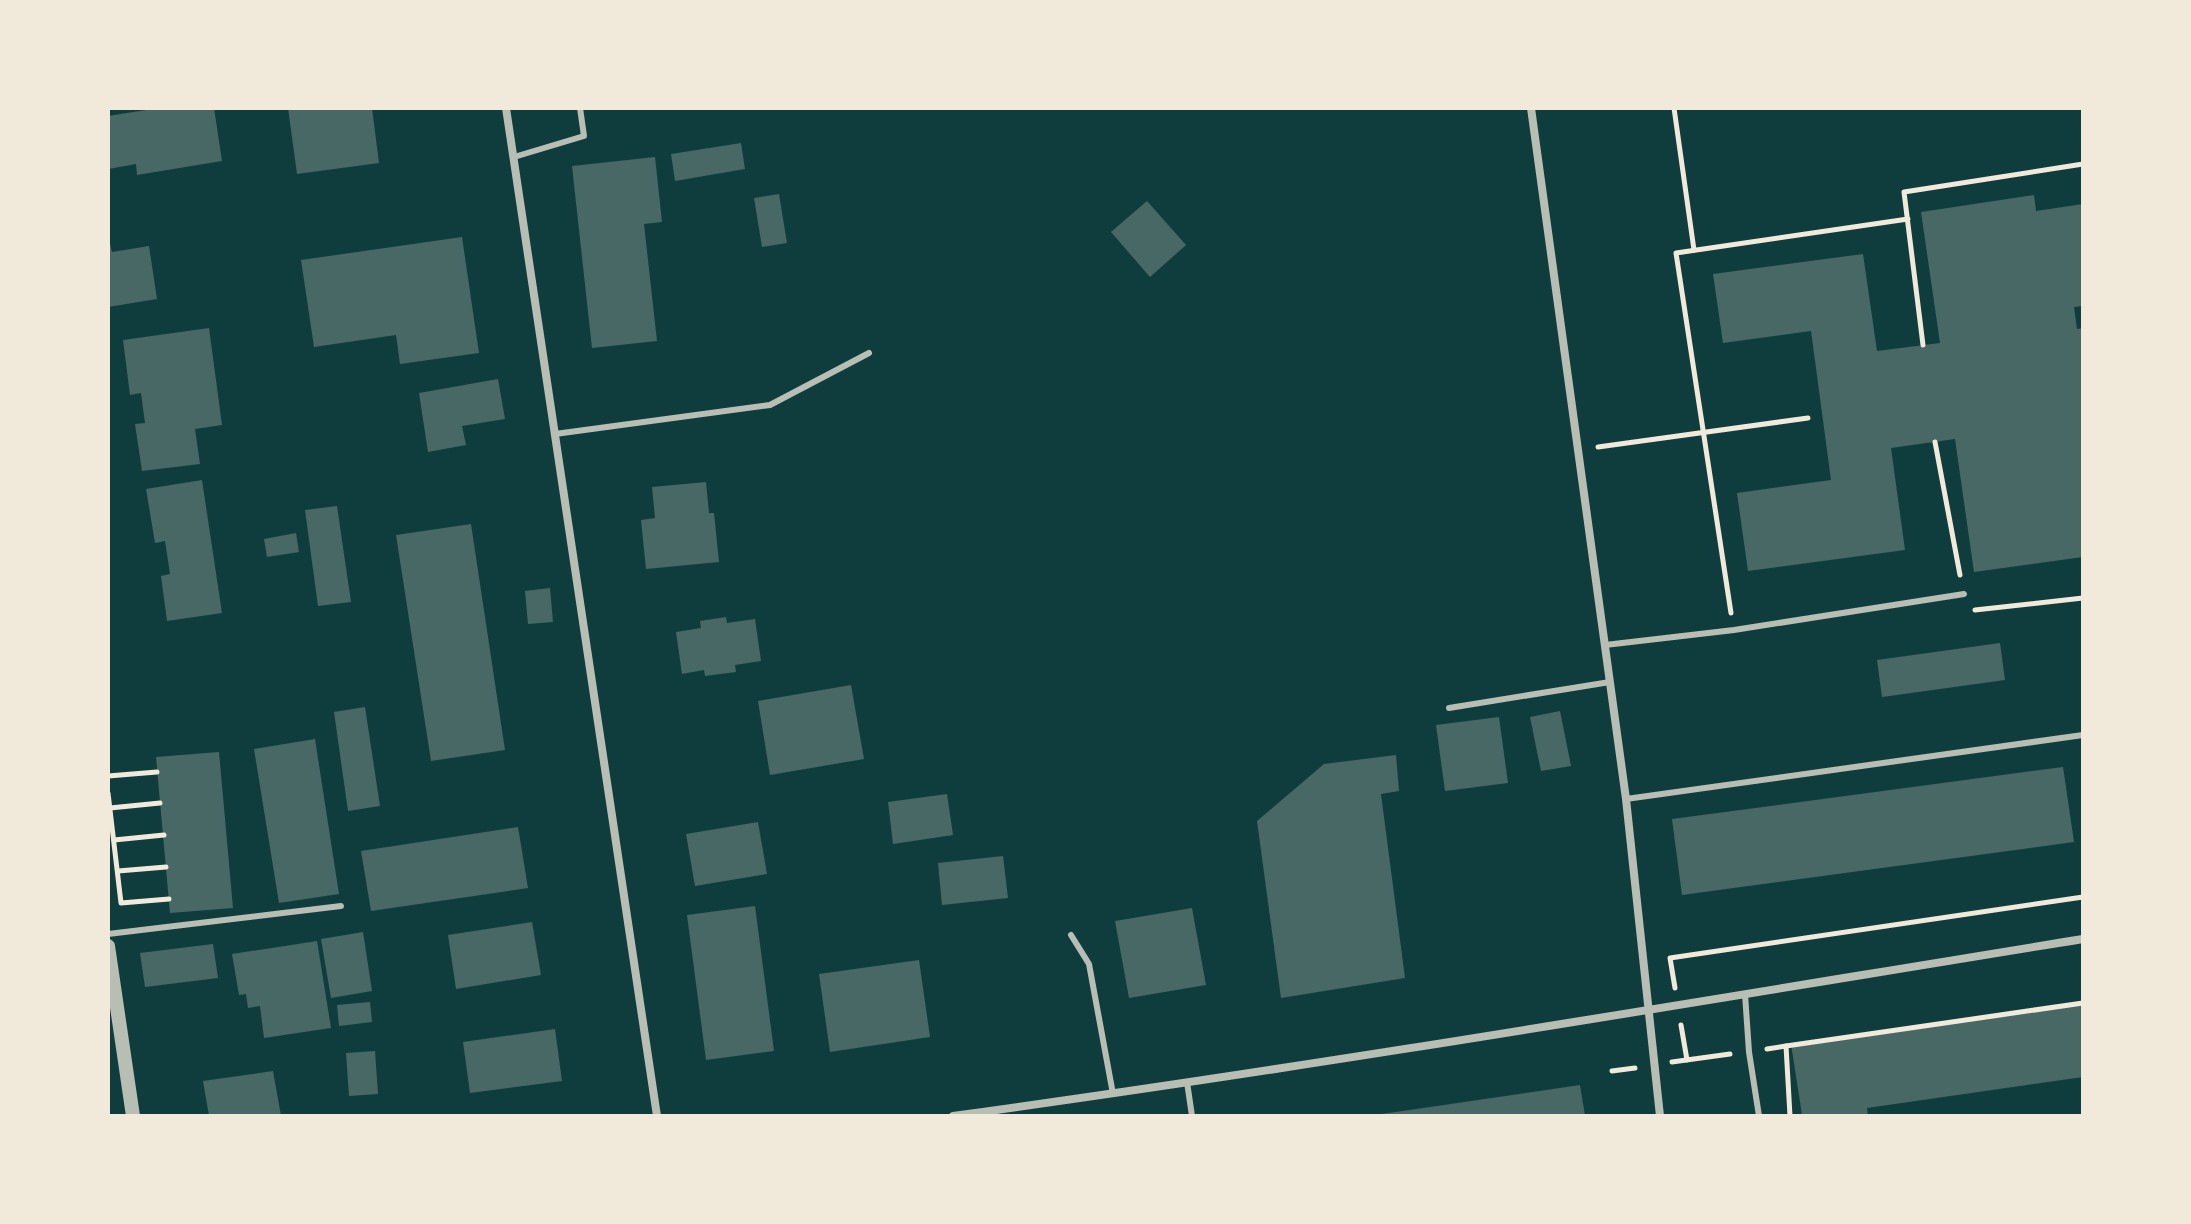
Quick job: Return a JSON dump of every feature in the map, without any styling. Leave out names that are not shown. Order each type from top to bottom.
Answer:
[{"type":"street","points":[[506,108],[657,1116]]},
{"type":"street","points":[[1531,108],[1626,799],[1660,1116]]},
{"type":"street","points":[[953,1116],[1113,1094],[2083,939]]},
{"type":"street","points":[[108,946],[133,1116]]},
{"type":"lane","points":[[514,157],[584,136],[580,108]]},
{"type":"lane","points":[[555,434],[770,405],[869,353]]},
{"type":"lane","points":[[1605,645],[1734,630],[1964,594]]},
{"type":"lane","points":[[1449,708],[1610,682]]},
{"type":"lane","points":[[1626,799],[2083,735]]},
{"type":"lane","points":[[108,934],[341,906]]},
{"type":"lane","points":[[1071,935],[1089,964],[1113,1094]]},
{"type":"lane","points":[[1745,994],[1749,1052],[1759,1116]]},
{"type":"lane","points":[[1187,1082],[1192,1116]]},
{"type":"path","points":[[1674,108],[1694,250]]},
{"type":"path","points":[[1923,345],[1904,192],[2083,164]]},
{"type":"path","points":[[1734,630],[1676,253],[1908,219]]},
{"type":"path","points":[[1608,446],[1808,418]]},
{"type":"path","points":[[1935,442],[1967,611],[2083,598]]},
{"type":"path","points":[[108,776],[157,772]]},
{"type":"path","points":[[108,793],[121,903],[169,899]]},
{"type":"path","points":[[110,808],[160,803]]},
{"type":"path","points":[[114,840],[164,835]]},
{"type":"path","points":[[118,871],[166,867]]},
{"type":"path","points":[[1670,958],[2083,897]]},
{"type":"path","points":[[1790,1116],[1786,1046],[2083,1003]]},
{"type":"path","points":[[1612,1071],[1637,1068]]},
{"type":"building","points":[[159,108],[214,108],[222,161],[137,175],[136,164],[108,169],[108,116]]},
{"type":"building","points":[[288,108],[372,108],[379,163],[297,174]]},
{"type":"building","points":[[741,143],[745,169],[675,181],[671,154]]},
{"type":"building","points":[[655,157],[662,222],[644,224],[657,341],[592,348],[572,166]]},
{"type":"building","points":[[779,194],[787,243],[762,247],[754,198]]},
{"type":"building","points":[[2034,195],[2036,211],[2083,204],[2083,306],[2074,307],[2077,329],[2083,328],[2083,557],[1974,572],[1955,439],[1891,448],[1905,550],[1748,571],[1737,493],[1831,480],[1811,331],[1723,343],[1713,274],[1863,254],[1877,351],[1940,343],[1921,212]]},
{"type":"building","points":[[1147,201],[1186,245],[1150,277],[1111,232]]},
{"type":"building","points":[[108,235],[112,252],[149,246],[157,299],[108,307]]},
{"type":"building","points":[[462,237],[479,353],[400,364],[396,335],[314,347],[301,260]]},
{"type":"building","points":[[209,328],[222,425],[195,429],[200,464],[142,471],[135,424],[145,423],[141,393],[130,395],[123,340]]},
{"type":"building","points":[[498,379],[505,419],[462,426],[466,445],[428,452],[419,393]]},
{"type":"building","points":[[202,480],[222,613],[167,621],[161,576],[170,574],[165,541],[155,543],[146,489]]},
{"type":"building","points":[[706,482],[709,513],[714,513],[719,562],[646,569],[641,520],[655,518],[652,487]]},
{"type":"building","points":[[337,506],[351,602],[318,606],[305,510]]},
{"type":"building","points":[[471,524],[505,750],[431,761],[396,535]]},
{"type":"building","points":[[296,533],[299,552],[267,557],[264,539]]},
{"type":"building","points":[[550,588],[553,622],[528,624],[525,591]]},
{"type":"building","points":[[726,617],[727,623],[755,619],[761,661],[735,665],[736,672],[705,676],[704,670],[682,674],[676,632],[701,628],[700,621]]},
{"type":"building","points":[[2000,643],[2005,680],[1882,697],[1877,660]]},
{"type":"building","points":[[851,685],[864,759],[770,775],[758,701]]},
{"type":"building","points":[[365,707],[380,806],[348,811],[334,712]]},
{"type":"building","points":[[1560,711],[1571,766],[1541,771],[1530,717]]},
{"type":"building","points":[[1499,717],[1508,783],[1445,791],[1436,725]]},
{"type":"building","points":[[315,739],[339,894],[279,903],[254,749]]},
{"type":"building","points":[[219,752],[233,908],[170,913],[156,757]]},
{"type":"building","points":[[1396,755],[1399,791],[1381,794],[1405,978],[1281,998],[1257,821],[1324,764]]},
{"type":"building","points":[[2063,767],[2074,842],[1682,895],[1672,819]]},
{"type":"building","points":[[947,794],[953,835],[893,844],[888,802]]},
{"type":"building","points":[[758,822],[767,874],[695,886],[686,834]]},
{"type":"building","points":[[518,827],[528,888],[371,911],[361,851]]},
{"type":"building","points":[[1003,856],[1008,898],[942,905],[938,863]]},
{"type":"building","points":[[755,906],[774,1051],[706,1060],[687,915]]},
{"type":"building","points":[[1192,908],[1206,985],[1129,998],[1115,921]]},
{"type":"building","points":[[532,922],[541,975],[456,989],[448,935]]},
{"type":"building","points":[[363,932],[372,991],[331,998],[321,939]]},
{"type":"building","points":[[317,941],[331,1028],[264,1038],[260,1006],[248,1008],[246,994],[239,995],[232,954]]},
{"type":"building","points":[[213,944],[218,978],[145,987],[140,953]]},
{"type":"building","points":[[919,960],[930,1037],[830,1052],[819,974]]},
{"type":"building","points":[[370,1002],[372,1022],[339,1026],[337,1005]]},
{"type":"building","points":[[2083,1003],[2083,1077],[1867,1108],[1868,1116],[1802,1115],[1791,1044]]},
{"type":"building","points":[[555,1029],[562,1081],[470,1093],[463,1042]]},
{"type":"building","points":[[375,1051],[378,1094],[349,1096],[346,1053]]},
{"type":"building","points":[[273,1071],[281,1116],[209,1116],[203,1081]]},
{"type":"building","points":[[1580,1085],[1585,1116],[1382,1116],[1382,1114]]}]
